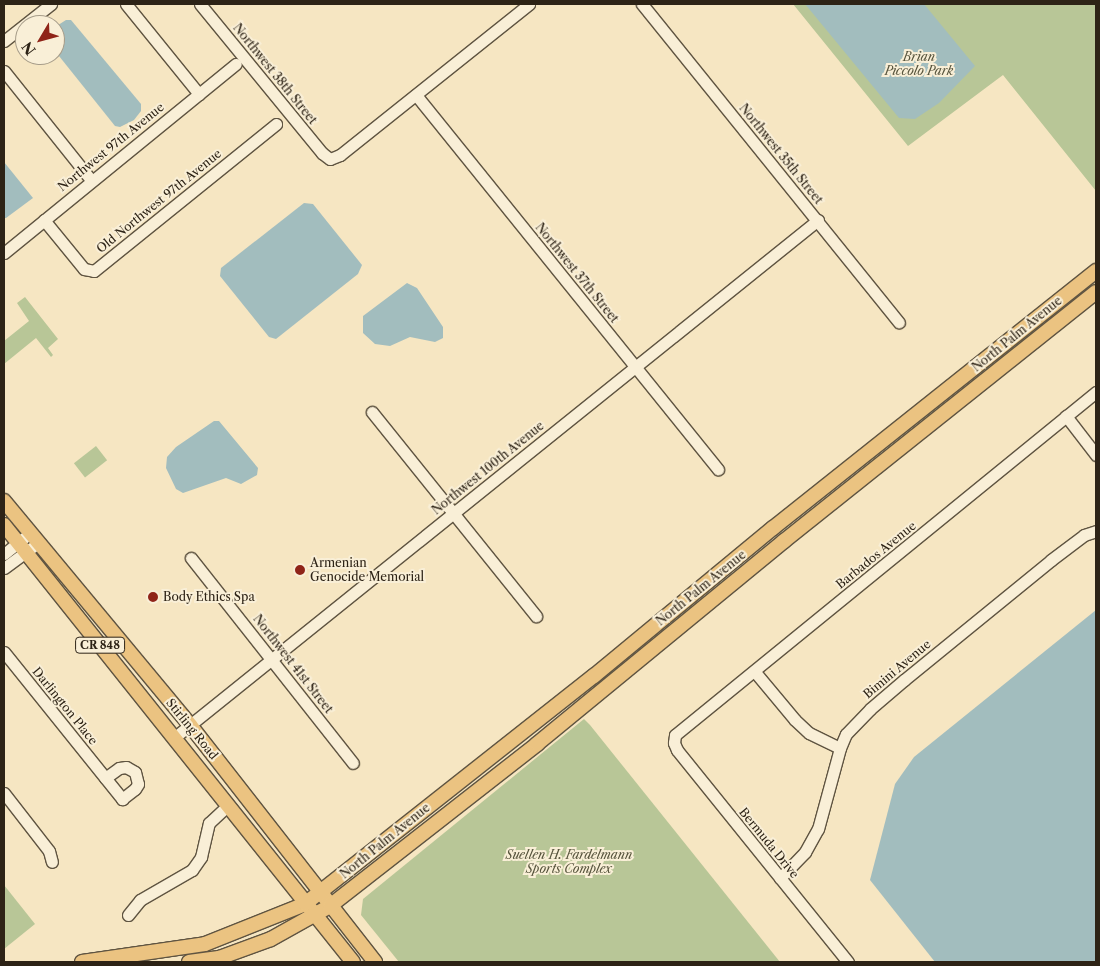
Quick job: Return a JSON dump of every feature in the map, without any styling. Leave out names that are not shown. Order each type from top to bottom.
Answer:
[{"type":"main road","name":"North Palm Avenue","points":[[82,962],[206,944],[305,904],[594,676],[1096,270]]},
{"type":"main road","name":"North Palm Avenue","points":[[189,962],[219,958],[271,939],[316,916],[330,906],[537,744],[718,595],[1096,292]]},
{"type":"main road","name":"Stirling Road","points":[[4,501],[190,725],[375,962]]},
{"type":"main road","name":"Stirling Road","points":[[4,525],[353,962]]},
{"type":"main road","points":[[708,582],[718,595]]},
{"type":"street","points":[[4,41],[51,4]]},
{"type":"street","points":[[126,4],[199,94]]},
{"type":"street","name":"Northwest 38th Street","points":[[200,4],[322,153],[330,159],[340,155],[416,95]]},
{"type":"street","points":[[416,95],[529,4]]},
{"type":"street","name":"Northwest 35th Street","points":[[642,4],[899,322]]},
{"type":"street","name":"Northwest 97th Avenue","points":[[4,253],[91,180],[236,64]]},
{"type":"street","points":[[4,71],[91,180]]},
{"type":"street","name":"Northwest 37th Street","points":[[416,95],[718,469]]},
{"type":"street","name":"Old Northwest 97th Avenue","points":[[44,220],[84,269],[94,271],[276,124]]},
{"type":"street","name":"Northwest 100th Avenue","points":[[175,737],[818,220]]},
{"type":"street","name":"Barbados Avenue","points":[[674,738],[678,731],[756,672],[1096,392]]},
{"type":"street","points":[[372,412],[536,616]]},
{"type":"street","points":[[1066,416],[1096,455]]},
{"type":"street","name":"Bimini Avenue","points":[[780,878],[805,852],[818,829],[840,748],[852,728],[904,680],[1051,560],[1084,535],[1096,531]]},
{"type":"street","points":[[4,568],[22,547],[34,538]]},
{"type":"street","points":[[4,554],[22,547]]},
{"type":"street","name":"Northwest 41st Street","points":[[192,558],[353,763]]},
{"type":"street","name":"Darlington Place","points":[[4,652],[105,778]]},
{"type":"street","points":[[756,672],[795,720],[809,733],[840,748]]},
{"type":"street","name":"Bermuda Drive","points":[[674,738],[677,750],[848,962]]},
{"type":"street","points":[[4,792],[48,851],[52,862]]},
{"type":"street","points":[[128,915],[140,900],[192,870],[201,857],[209,823],[228,805]]},
{"type":"green space","name":"Brian Piccolo Park","points":[[793,4],[1096,4],[1096,191],[1003,75],[908,146]]},
{"type":"green space","points":[[25,297],[58,339],[48,348],[53,355],[51,357],[36,338],[4,364],[4,341],[29,321],[17,303]]},
{"type":"green space","points":[[96,446],[107,460],[85,477],[74,463]]},
{"type":"green space","name":"Suellen H. Fardelmann Sports Complex","points":[[584,719],[780,962],[399,962],[361,915],[363,899]]},
{"type":"green space","points":[[4,885],[35,924],[4,949]]},
{"type":"water","points":[[805,4],[924,4],[975,66],[939,103],[915,119],[899,118]]},
{"type":"water","points":[[71,20],[141,104],[141,111],[134,120],[120,127],[115,126],[65,64],[65,21]]},
{"type":"water","points":[[4,162],[33,198],[6,218],[4,218]]},
{"type":"water","points":[[304,203],[313,204],[362,265],[358,274],[276,339],[269,337],[220,276],[221,268]]},
{"type":"water","points":[[407,283],[417,288],[443,327],[443,338],[435,342],[410,337],[390,346],[375,344],[363,333],[363,316]]},
{"type":"water","points":[[214,421],[219,421],[258,468],[257,475],[241,484],[226,478],[183,493],[176,489],[166,468],[167,457],[176,447]]},
{"type":"water","points":[[1096,610],[1096,962],[935,962],[870,880],[895,784],[914,757]]},
{"type":"place","name":"Armenian Genocide Memorial","points":[[300,570]]},
{"type":"place","name":"Body Ethics Spa","points":[[153,597]]}]
